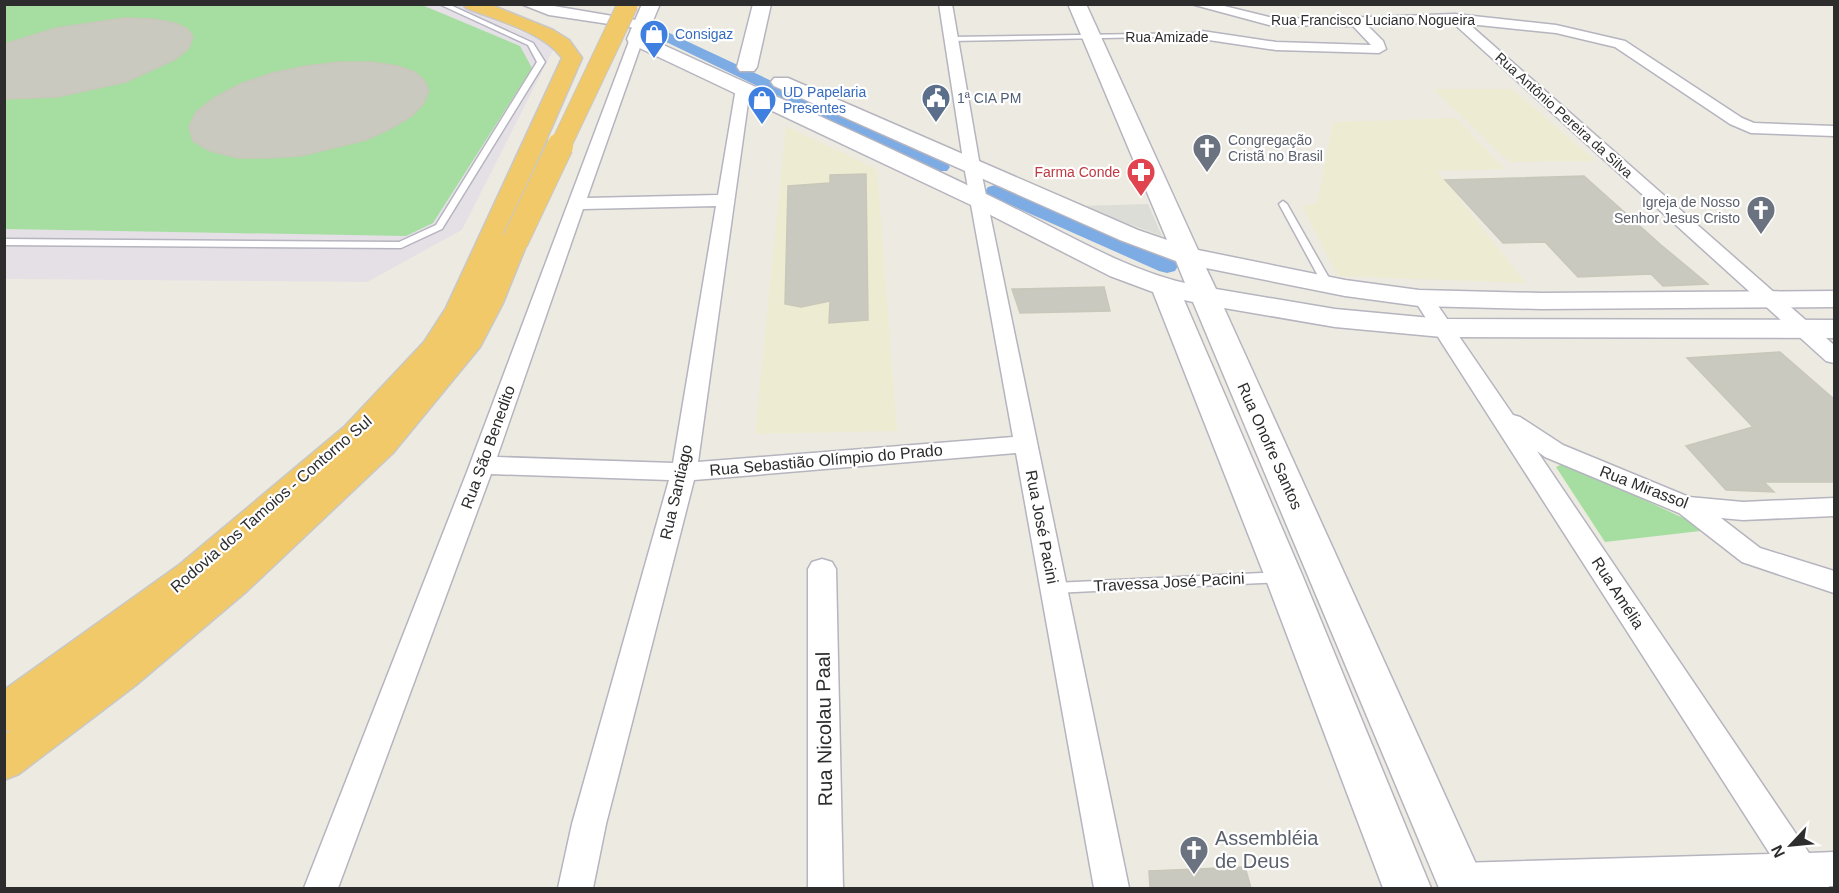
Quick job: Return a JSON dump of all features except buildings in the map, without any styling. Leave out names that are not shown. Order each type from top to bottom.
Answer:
[{"type":"highway","name":"Rodovia dos Tamoios - Contorno Sul","points":[[4,714],[192,576],[356,435],[435,348],[460,308],[572,58],[562,44],[546,34],[472,4]]},
{"type":"highway","name":"Rodovia dos Tamoios - Contorno Sul","points":[[4,760],[122,672],[234,581],[381,445],[465,347],[489,303],[515,241],[640,19]]},
{"type":"street","points":[[527,4],[549,11],[640,19],[745,77],[980,200],[1120,270],[1165,287],[1335,318],[1442,328],[1834,329]]},
{"type":"street","name":"Rua Santiago","points":[[576,888],[589,824],[684,472],[745,77],[762,4]]},
{"type":"street","name":"Rua José Pacini","points":[[945,4],[972,166],[1112,888]]},
{"type":"street","name":"Rua Onofre Santos","points":[[1077,4],[1461,884]]},
{"type":"street","name":"Rua Francisco Luciano Nogueira","points":[[1197,4],[1269,21],[1310,23],[1455,18],[1556,29],[1620,44],[1736,121],[1751,128],[1834,131]]},
{"type":"street","name":"Rua Antônio Pereira da Silva","points":[[1455,18],[1834,356]]},
{"type":"street","name":"Rua São Benedito","points":[[321,888],[481,465],[640,19]]},
{"type":"street","name":"Rua Amizade","points":[[1202,35],[1276,46],[1368,51],[1379,48],[1378,44],[1355,20]]},
{"type":"street","points":[[745,77],[972,166],[1130,235],[1187,256],[1328,285],[1423,298],[1541,301],[1834,299]]},
{"type":"street","points":[[575,204],[725,200]]},
{"type":"street","points":[[1165,287],[1284,577],[1407,888]]},
{"type":"street","name":"Rua Amélia","points":[[1423,298],[1805,880]]},
{"type":"street","name":"Rua Mirassol","points":[[1503,417],[1554,451],[1686,506],[1743,511],[1834,507]]},
{"type":"street","name":"Rua Sebastião Olímpio do Prado","points":[[481,465],[684,472],[1026,444]]},
{"type":"street","points":[[1686,506],[1751,555],[1834,582]]},
{"type":"street","name":"Rua Nicolau Paal","points":[[822,569],[826,888]]},
{"type":"street","points":[[1461,884],[1805,880],[1834,869]]},
{"type":"lane","points":[[4,242],[400,245],[439,227],[541,62],[531,44],[442,4]]},
{"type":"lane","name":"Rua Amizade","points":[[951,39],[1202,35]]},
{"type":"lane","points":[[1283,204],[1328,285]]},
{"type":"lane","name":"Travessa José Pacini","points":[[1054,588],[1284,577]]},
{"type":"shaded area","points":[[5,5],[459,5],[555,46],[462,230],[367,282],[5,279]]},
{"type":"shaded area","points":[[1433,89],[1512,89],[1596,161],[1509,162]]},
{"type":"shaded area","points":[[1457,118],[1505,169],[1437,171],[1526,283],[1338,276],[1302,206],[1317,203],[1333,122]]},
{"type":"shaded area","points":[[786,126],[877,169],[897,431],[755,434]]},
{"type":"shaded area","points":[[1148,204],[1162,236],[1080,206]]},
{"type":"green space","points":[[5,5],[422,5],[520,46],[532,68],[433,223],[406,236],[5,229]]},
{"type":"green space","points":[[1565,463],[1709,530],[1605,542],[1556,467]]},
{"type":"waterway","points":[[665,36],[940,167]]},
{"type":"waterway","points":[[995,191],[1167,266]]},
{"type":"place","name":"Consigaz","points":[[654,60]]},
{"type":"place","name":"1ª CIA PM","points":[[936,124]]},
{"type":"place","name":"UD Papelaria Presentes","points":[[762,126]]},
{"type":"place","name":"Congregação Cristã no Brasil","points":[[1207,174]]},
{"type":"place","name":"Farma Conde","points":[[1141,198]]},
{"type":"place","name":"Igreja de Nosso Senhor Jesus Cristo","points":[[1761,236]]},
{"type":"place","name":"Assembléia de Deus","points":[[1194,876]]}]
